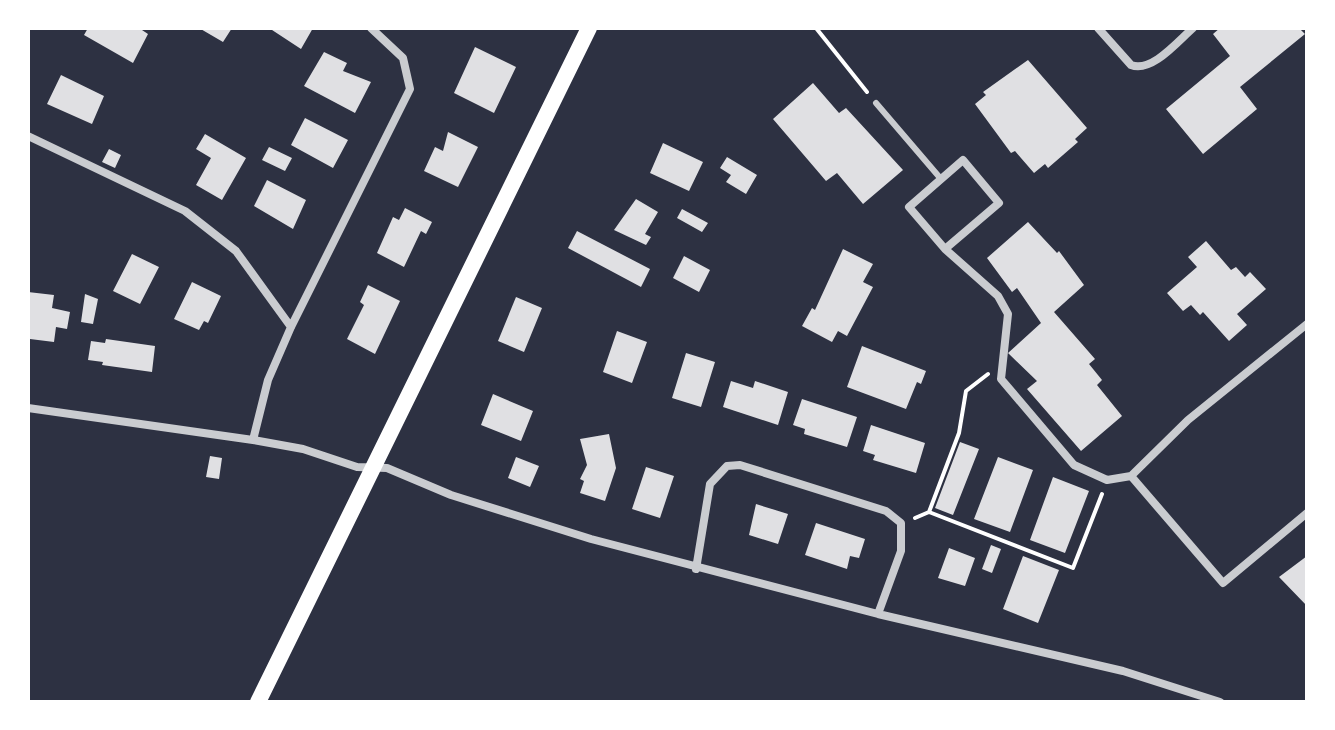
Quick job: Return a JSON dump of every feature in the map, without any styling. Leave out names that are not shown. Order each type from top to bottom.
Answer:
[{"type":"main road","points":[[258,702],[589,28]]},
{"type":"street","points":[[253,440],[268,380],[291,327],[410,89],[403,58],[371,28]]},
{"type":"street","points":[[1098,28],[1137,68],[1147,66],[1193,28]]},
{"type":"street","points":[[28,136],[185,211],[236,251],[291,327]]},
{"type":"street","points":[[945,249],[999,203],[963,160],[909,207],[945,249],[998,296],[1008,314],[1001,379],[1074,465],[1107,480],[1131,476],[1188,420],[1307,324]]},
{"type":"street","points":[[28,408],[253,440],[387,468],[498,511],[696,569],[1123,671],[1220,702]]},
{"type":"street","points":[[696,569],[710,484],[716,474],[727,466],[740,465],[886,511],[901,523],[901,551],[878,614]]},
{"type":"street","points":[[1131,476],[1223,583],[1307,513]]},
{"type":"lane","points":[[876,103],[941,179]]},
{"type":"path","points":[[816,28],[876,103]]},
{"type":"path","points":[[929,512],[959,433],[966,391],[983,375],[1001,372]]},
{"type":"path","points":[[901,523],[929,512],[1073,568],[1107,480]]},
{"type":"building","points":[[88,28],[139,28],[148,34],[133,63],[84,35]]},
{"type":"building","points":[[199,28],[232,28],[223,42]]},
{"type":"building","points":[[269,28],[313,28],[301,49]]},
{"type":"building","points":[[1220,28],[1299,28],[1305,34],[1240,87],[1257,109],[1203,154],[1166,109],[1230,56],[1213,34]]},
{"type":"building","points":[[475,47],[516,67],[494,113],[454,93]]},
{"type":"building","points":[[324,52],[347,63],[343,71],[371,82],[355,113],[304,86]]},
{"type":"building","points":[[1028,60],[1087,128],[1075,139],[1078,142],[1048,168],[1045,164],[1034,173],[1015,151],[1011,153],[975,104],[986,95],[983,92]]},
{"type":"building","points":[[61,75],[104,96],[92,124],[47,104]]},
{"type":"building","points":[[813,83],[839,113],[846,108],[903,170],[863,204],[837,173],[826,181],[773,119]]},
{"type":"building","points":[[305,118],[348,140],[333,168],[291,145]]},
{"type":"building","points":[[448,132],[478,147],[458,187],[424,171],[435,147],[443,151]]},
{"type":"building","points":[[205,134],[246,158],[222,200],[196,185],[211,158],[196,149]]},
{"type":"building","points":[[663,143],[703,162],[689,191],[650,173]]},
{"type":"building","points":[[269,147],[292,158],[285,171],[262,160]]},
{"type":"building","points":[[109,149],[121,155],[115,168],[102,162]]},
{"type":"building","points":[[727,157],[757,175],[746,194],[726,182],[731,175],[720,168]]},
{"type":"building","points":[[267,180],[306,200],[293,229],[254,206]]},
{"type":"building","points":[[636,199],[658,212],[645,234],[651,237],[646,245],[614,230]]},
{"type":"building","points":[[405,208],[432,222],[426,234],[421,231],[404,267],[377,253],[393,217],[399,220]]},
{"type":"building","points":[[682,209],[708,223],[702,232],[677,218]]},
{"type":"building","points":[[1028,222],[1057,253],[1059,251],[1084,285],[1054,312],[1095,359],[1089,364],[1102,380],[1097,385],[1122,416],[1081,451],[1027,389],[1037,381],[1008,353],[1041,323],[1017,288],[1012,292],[987,258]]},
{"type":"building","points":[[577,231],[650,269],[641,287],[568,248]]},
{"type":"building","points":[[1206,241],[1231,270],[1236,267],[1245,277],[1250,272],[1266,289],[1237,314],[1247,325],[1229,341],[1203,312],[1200,315],[1191,305],[1183,311],[1167,293],[1197,267],[1188,257]]},
{"type":"building","points":[[843,249],[873,264],[863,282],[873,287],[847,336],[838,331],[832,342],[802,326],[812,308],[815,310]]},
{"type":"building","points":[[132,254],[159,267],[140,304],[113,291]]},
{"type":"building","points":[[684,256],[710,270],[699,292],[673,278]]},
{"type":"building","points":[[192,282],[221,296],[208,323],[204,321],[199,330],[174,319]]},
{"type":"building","points":[[368,285],[400,301],[375,354],[347,339],[364,305],[360,302]]},
{"type":"building","points":[[28,292],[54,295],[52,308],[70,312],[67,329],[56,327],[54,342],[30,339]]},
{"type":"building","points":[[85,294],[98,299],[93,324],[81,322]]},
{"type":"building","points":[[516,297],[542,308],[524,352],[498,341]]},
{"type":"building","points":[[617,331],[647,342],[632,383],[603,372]]},
{"type":"building","points":[[106,339],[155,346],[152,372],[88,360],[91,341],[105,343]]},
{"type":"building","points":[[862,346],[926,371],[921,384],[917,382],[906,409],[847,387]]},
{"type":"building","points":[[686,353],[715,362],[701,407],[672,398]]},
{"type":"building","points":[[731,381],[753,388],[755,381],[788,392],[778,425],[723,407]]},
{"type":"building","points":[[493,394],[533,411],[521,441],[481,425]]},
{"type":"building","points":[[802,399],[857,417],[847,447],[804,434],[805,429],[793,425]]},
{"type":"building","points":[[871,425],[925,443],[916,473],[873,460],[875,455],[863,451]]},
{"type":"building","points":[[609,434],[616,468],[605,501],[580,493],[584,481],[580,479],[587,465],[580,439]]},
{"type":"building","points":[[960,442],[979,449],[953,515],[935,508]]},
{"type":"building","points":[[210,456],[222,458],[219,479],[206,477]]},
{"type":"building","points":[[516,457],[539,466],[530,487],[508,478]]},
{"type":"building","points":[[998,457],[1033,470],[1010,532],[974,519]]},
{"type":"building","points":[[646,467],[674,476],[660,518],[632,509]]},
{"type":"building","points":[[1053,477],[1089,491],[1065,553],[1030,540]]},
{"type":"building","points":[[756,504],[788,514],[778,544],[749,535]]},
{"type":"building","points":[[816,523],[865,539],[859,558],[850,556],[847,569],[805,555]]},
{"type":"building","points":[[991,545],[1001,549],[992,573],[982,569]]},
{"type":"building","points":[[949,548],[975,558],[965,586],[938,578]]},
{"type":"building","points":[[1023,556],[1059,570],[1038,623],[1003,609]]},
{"type":"building","points":[[1307,556],[1307,606],[1279,577]]}]
